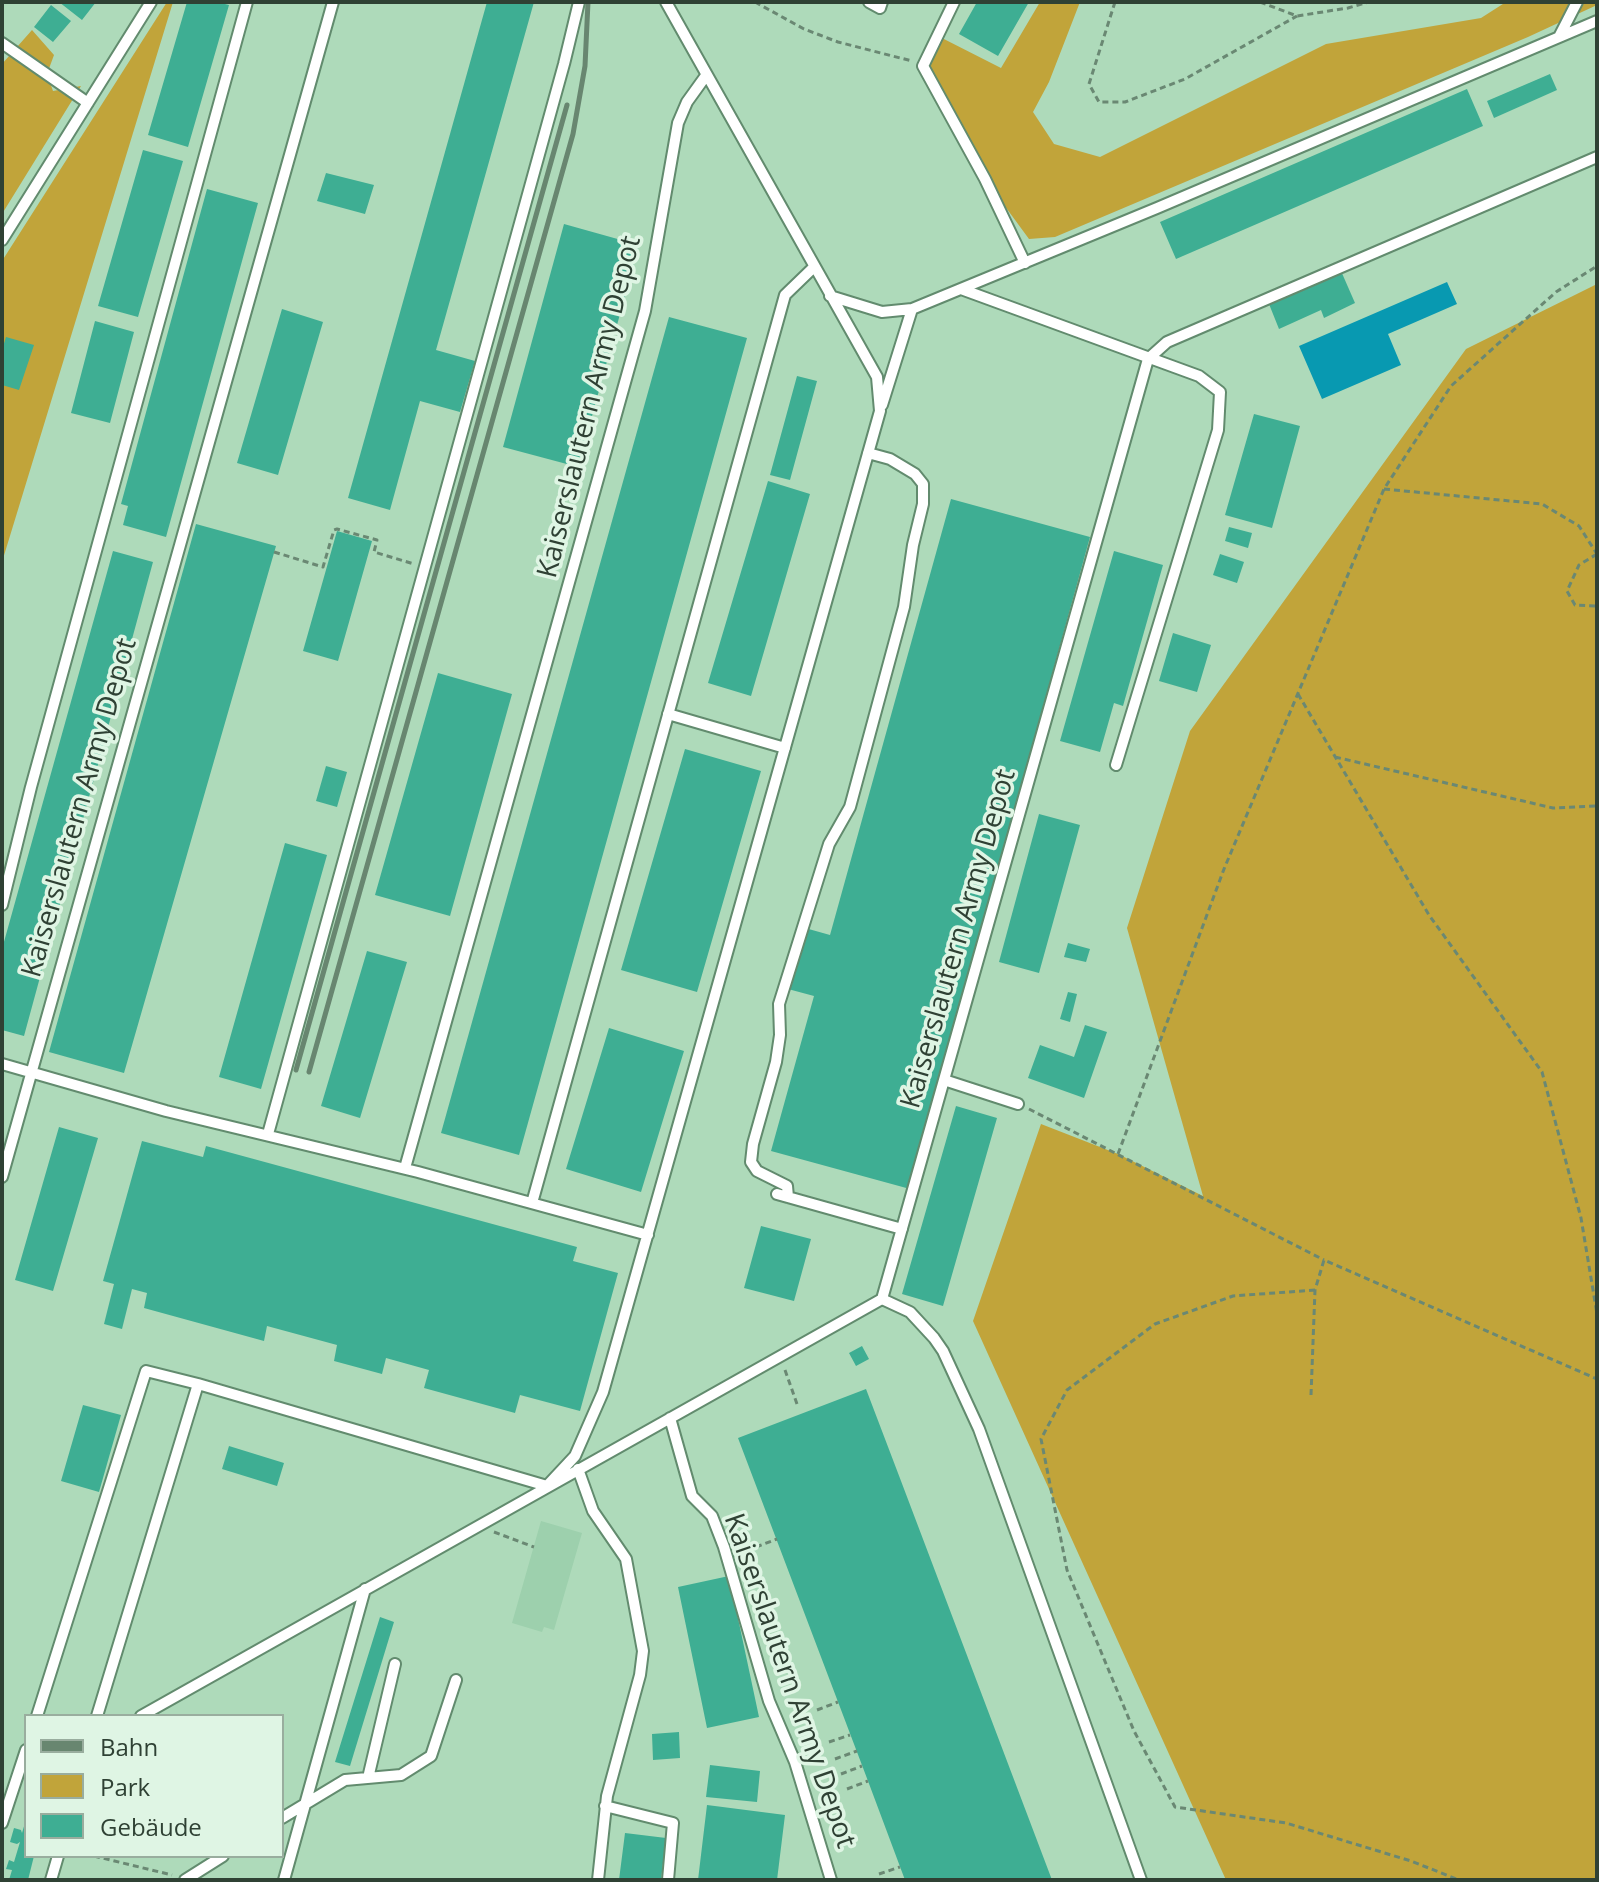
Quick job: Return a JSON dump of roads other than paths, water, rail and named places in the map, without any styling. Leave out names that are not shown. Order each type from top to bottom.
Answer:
[{"type":"lane","points":[[2,240],[151,2]]},
{"type":"lane","name":"Kaiserslautern Army Depot","points":[[2,905],[31,787],[247,2]]},
{"type":"lane","name":"Kaiserslautern Army Depot","points":[[2,1177],[333,2]]},
{"type":"lane","points":[[268,1134],[579,2]]},
{"type":"lane","points":[[666,2],[705,77],[877,377],[880,411]]},
{"type":"lane","points":[[869,2],[880,8],[882,2]]},
{"type":"lane","points":[[954,2],[923,66],[985,179],[1025,263]]},
{"type":"lane","points":[[1559,37],[1577,2]]},
{"type":"lane","points":[[830,296],[882,312],[912,309],[1597,21]]},
{"type":"lane","points":[[2,43],[88,103]]},
{"type":"lane","name":"Kaiserslautern Army Depot","points":[[405,1168],[645,311],[678,123],[687,102],[705,77]]},
{"type":"lane","points":[[1148,359],[1167,342],[1597,157]]},
{"type":"lane","points":[[532,1203],[785,295],[814,267]]},
{"type":"lane","points":[[961,289],[1199,376],[1220,392],[1218,430],[1116,765]]},
{"type":"lane","points":[[547,1486],[575,1456],[603,1392],[868,453],[912,309]]},
{"type":"lane","name":"Kaiserslautern Army Depot","points":[[882,1299],[1148,359]]},
{"type":"lane","points":[[868,453],[890,459],[915,474],[923,484],[923,504],[904,607],[850,807],[829,844],[779,1004],[780,1035],[776,1062],[753,1144],[751,1162],[757,1171],[787,1186],[783,1196],[902,1229]]},
{"type":"lane","points":[[668,714],[785,748]]},
{"type":"lane","points":[[2,1064],[166,1111],[405,1168],[648,1235]]},
{"type":"lane","points":[[944,1080],[1018,1104]]},
{"type":"lane","points":[[145,1714],[882,1299],[910,1312],[925,1326],[943,1351],[973,1415],[1141,1880]]},
{"type":"lane","points":[[38,1714],[146,1371],[547,1486]]},
{"type":"lane","points":[[98,1714],[198,1384]]},
{"type":"lane","name":"Kaiserslautern Army Depot","points":[[670,1418],[692,1496],[712,1516],[724,1547],[769,1701],[795,1762],[829,1878]]},
{"type":"lane","points":[[578,1469],[593,1511],[626,1559],[642,1643],[642,1663],[605,1806],[598,1880]]},
{"type":"lane","points":[[284,1880],[365,1589]]},
{"type":"lane","points":[[368,1778],[395,1664]]},
{"type":"lane","points":[[284,1817],[345,1780],[401,1775],[431,1756],[456,1680]]},
{"type":"lane","points":[[2,1823],[24,1756]]},
{"type":"lane","points":[[605,1806],[673,1823],[668,1880]]},
{"type":"lane","points":[[51,1880],[57,1858]]},
{"type":"lane","points":[[186,1879],[220,1858]]},
{"type":"water","points":[[1447,282],[1457,304],[1388,334],[1401,365],[1322,399],[1299,346]]},
{"type":"railway","points":[[309,1072],[573,134],[585,66],[588,2]]},
{"type":"railway","points":[[296,1070],[567,105]]}]
